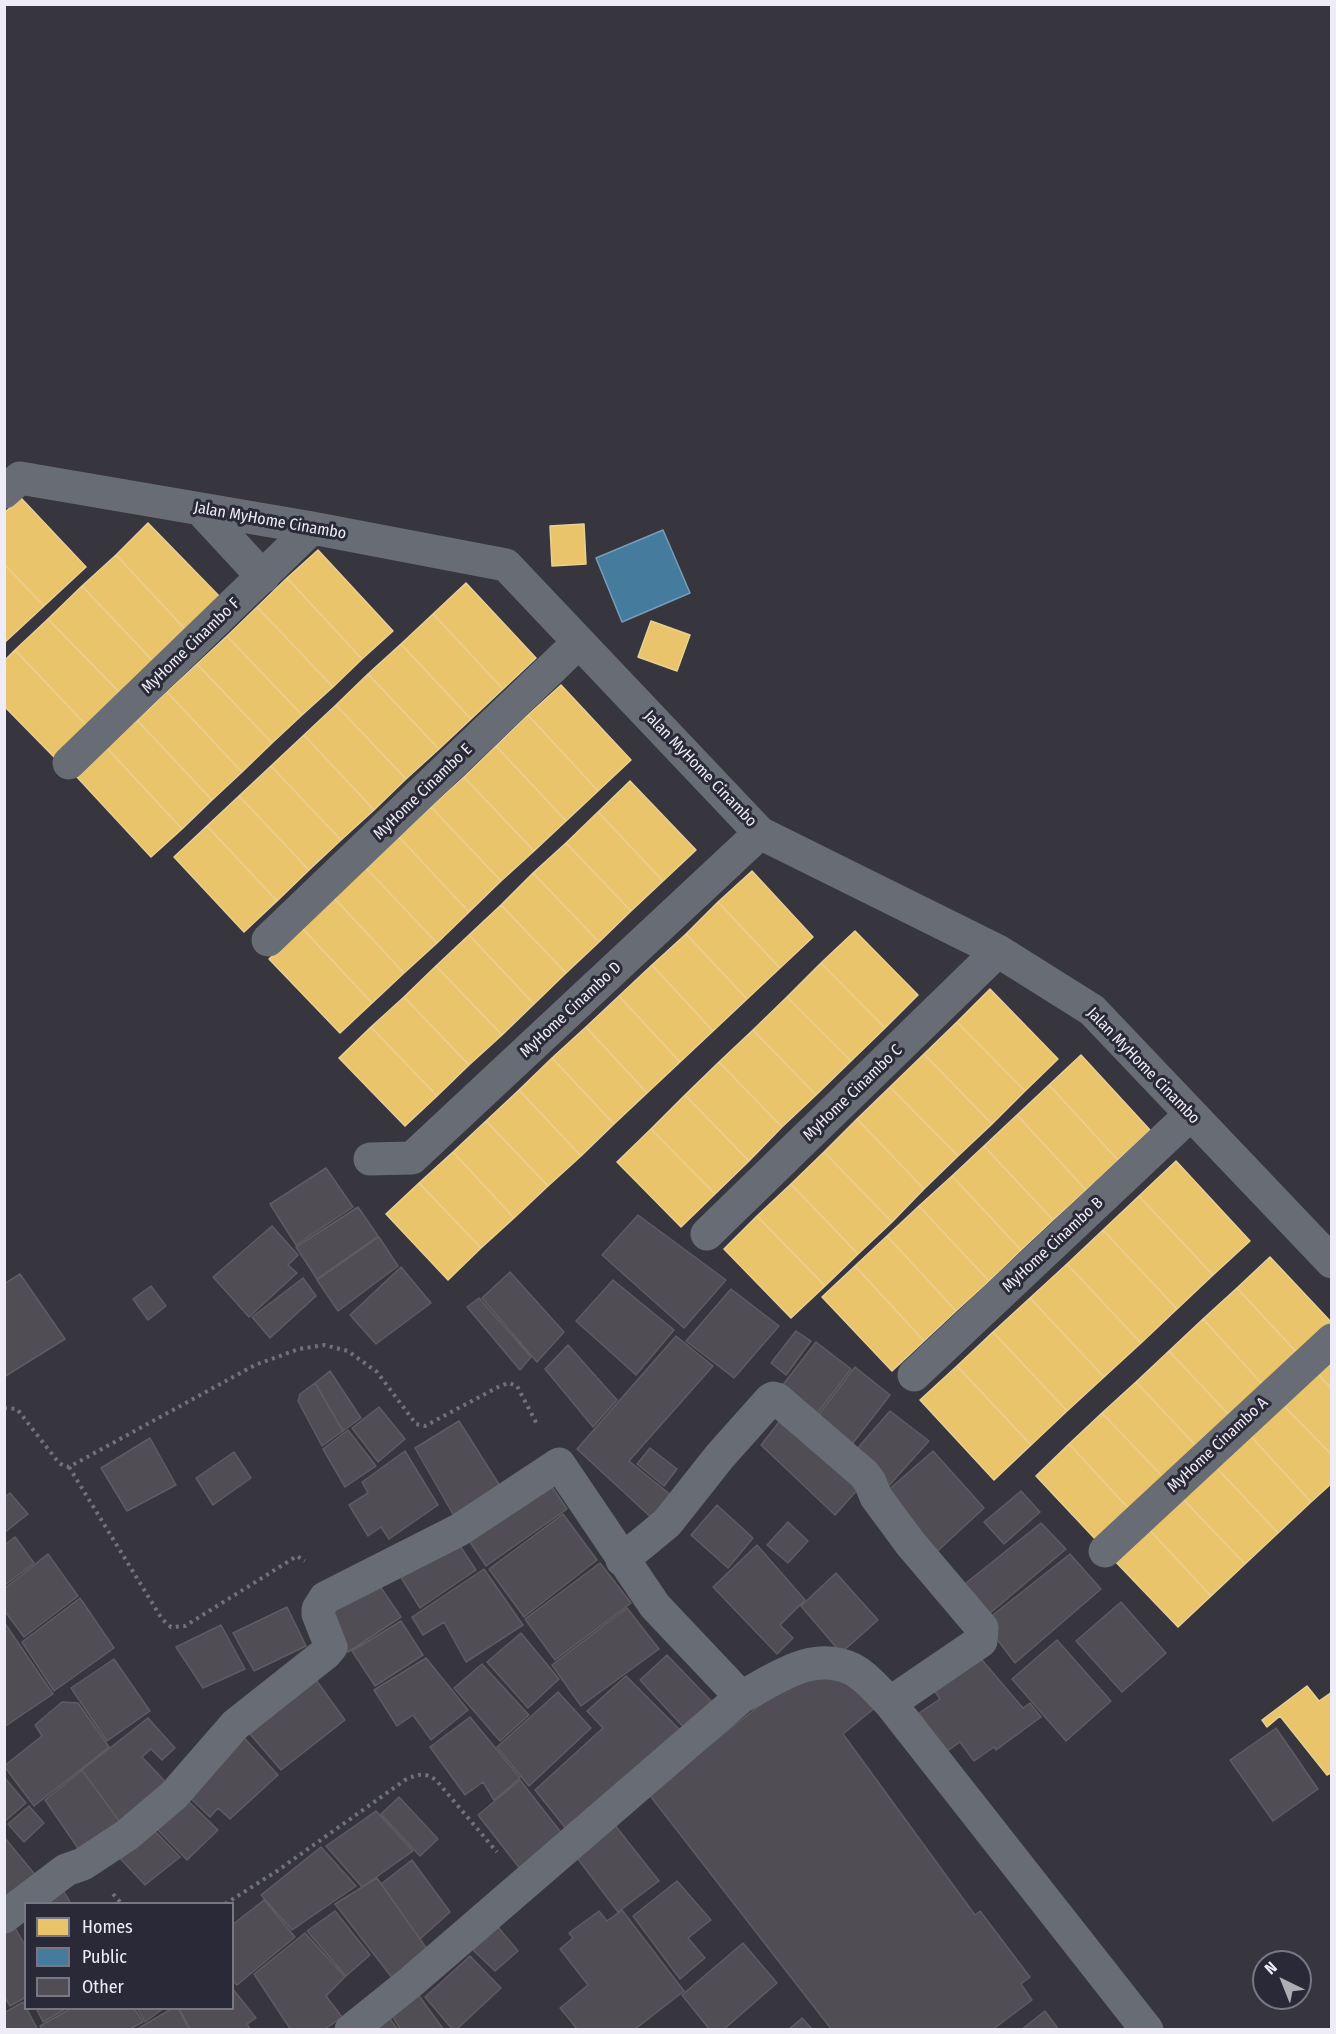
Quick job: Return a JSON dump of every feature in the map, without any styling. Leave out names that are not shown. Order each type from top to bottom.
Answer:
[{"type":"street","name":"Jalan MyHome Cinambo","points":[[12,485],[201,508],[506,565],[760,833],[998,951],[1092,1011],[1332,1262]]},
{"type":"street","points":[[201,508],[263,577]]},
{"type":"street","name":"MyHome Cinambo F","points":[[69,763],[312,528]]},
{"type":"street","name":"MyHome Cinambo E","points":[[268,940],[578,643]]},
{"type":"street","name":"MyHome Cinambo D","points":[[370,1159],[412,1158],[760,833]]},
{"type":"street","name":"MyHome Cinambo C","points":[[707,1234],[998,951]]},
{"type":"street","name":"MyHome Cinambo B","points":[[914,1375],[1191,1114]]},
{"type":"street","name":"MyHome Cinambo A","points":[[1105,1551],[1332,1340]]},
{"type":"street","points":[[622,1560],[667,1523],[720,1455],[770,1400],[773,1398],[777,1400],[864,1474],[876,1497],[910,1543],[982,1628],[981,1641],[890,1703]]},
{"type":"street","points":[[4,1917],[66,1870],[83,1864],[127,1835],[174,1795],[235,1725],[326,1653],[331,1647],[318,1614],[318,1609],[325,1598],[459,1530],[559,1464],[655,1606],[741,1697]]},
{"type":"street","points":[[351,2030],[412,1982],[741,1697],[797,1667],[813,1662],[831,1662],[854,1670],[890,1703],[1147,2030]]},
{"type":"path","points":[[4,1408],[17,1409],[59,1463],[69,1467],[255,1365],[299,1349],[324,1345],[348,1351],[376,1372],[416,1424],[424,1426],[500,1386],[509,1383],[517,1386],[559,1464]]},
{"type":"path","points":[[69,1467],[162,1619],[171,1627],[185,1626],[297,1556],[304,1559],[325,1598]]},
{"type":"path","points":[[228,1902],[405,1780],[425,1774],[436,1780],[525,1884]]},
{"type":"building: Homes","points":[[21,498],[86,567],[44,606],[4,564],[4,513]]},
{"type":"building: Homes","points":[[148,523],[221,598],[187,631],[116,555]]},
{"type":"building: Homes","points":[[584,524],[586,564],[552,566],[550,526]]},
{"type":"building: Homes","points":[[318,550],[393,631],[362,659],[287,578]]},
{"type":"building: Homes","points":[[116,555],[187,631],[154,662],[82,586]]},
{"type":"building: Homes","points":[[4,564],[44,606],[4,643]]},
{"type":"building: Homes","points":[[287,578],[362,659],[333,687],[257,607]]},
{"type":"building: Homes","points":[[466,583],[536,658],[503,689],[433,614]]},
{"type":"building: Homes","points":[[82,586],[154,662],[121,694],[48,619]]},
{"type":"building: Homes","points":[[257,607],[333,687],[302,715],[227,636]]},
{"type":"building: Homes","points":[[433,614],[503,689],[471,719],[401,644]]},
{"type":"building: Homes","points":[[48,619],[121,694],[87,726],[15,650]]},
{"type":"building: Homes","points":[[651,621],[690,635],[677,671],[638,657]]},
{"type":"building: Homes","points":[[227,636],[302,715],[272,743],[197,664]]},
{"type":"building: Homes","points":[[401,644],[471,719],[439,749],[368,674]]},
{"type":"building: Homes","points":[[15,650],[87,726],[54,757],[4,706],[4,661]]},
{"type":"building: Homes","points":[[197,664],[272,743],[242,772],[167,692]]},
{"type":"building: Homes","points":[[368,674],[439,749],[406,779],[336,705]]},
{"type":"building: Homes","points":[[561,685],[631,760],[598,791],[528,715]]},
{"type":"building: Homes","points":[[167,692],[242,772],[212,800],[137,720]]},
{"type":"building: Homes","points":[[336,705],[406,779],[374,810],[304,735]]},
{"type":"building: Homes","points":[[528,715],[598,791],[566,821],[496,746]]},
{"type":"building: Homes","points":[[137,720],[212,800],[182,829],[107,748]]},
{"type":"building: Homes","points":[[304,735],[374,810],[341,840],[271,766]]},
{"type":"building: Homes","points":[[496,746],[566,821],[534,851],[464,777]]},
{"type":"building: Homes","points":[[107,748],[182,829],[151,857],[76,776]]},
{"type":"building: Homes","points":[[271,766],[341,840],[309,870],[239,796]]},
{"type":"building: Homes","points":[[464,777],[534,851],[501,881],[431,807]]},
{"type":"building: Homes","points":[[630,781],[696,850],[663,881],[598,812]]},
{"type":"building: Homes","points":[[239,796],[309,870],[277,901],[207,826]]},
{"type":"building: Homes","points":[[431,807],[501,881],[469,912],[399,837]]},
{"type":"building: Homes","points":[[598,812],[663,881],[631,911],[566,843]]},
{"type":"building: Homes","points":[[207,826],[277,901],[244,932],[174,857]]},
{"type":"building: Homes","points":[[399,837],[469,912],[437,943],[366,868]]},
{"type":"building: Homes","points":[[566,843],[631,911],[599,942],[533,873]]},
{"type":"building: Homes","points":[[366,868],[437,943],[404,973],[334,898]]},
{"type":"building: Homes","points":[[752,871],[813,937],[780,968],[718,902]]},
{"type":"building: Homes","points":[[533,873],[599,942],[566,973],[501,905]]},
{"type":"building: Homes","points":[[334,898],[404,973],[372,1003],[302,928]]},
{"type":"building: Homes","points":[[718,902],[780,968],[747,999],[686,934]]},
{"type":"building: Homes","points":[[501,905],[566,973],[534,1004],[469,935]]},
{"type":"building: Homes","points":[[302,928],[372,1003],[340,1033],[269,959]]},
{"type":"building: Homes","points":[[855,931],[918,995],[885,1028],[821,963]]},
{"type":"building: Homes","points":[[686,934],[747,999],[713,1031],[652,965]]},
{"type":"building: Homes","points":[[469,935],[534,1004],[502,1035],[436,966]]},
{"type":"building: Homes","points":[[821,963],[885,1028],[851,1061],[787,997]]},
{"type":"building: Homes","points":[[652,965],[713,1031],[680,1062],[619,996]]},
{"type":"building: Homes","points":[[436,966],[502,1035],[469,1065],[404,997]]},
{"type":"building: Homes","points":[[990,989],[1058,1059],[1025,1091],[957,1022]]},
{"type":"building: Homes","points":[[619,996],[680,1062],[647,1093],[586,1027]]},
{"type":"building: Homes","points":[[404,997],[469,1065],[437,1096],[371,1027]]},
{"type":"building: Homes","points":[[787,997],[851,1061],[816,1095],[753,1030]]},
{"type":"building: Homes","points":[[957,1022],[1025,1091],[992,1124],[924,1054]]},
{"type":"building: Homes","points":[[371,1027],[437,1096],[405,1126],[339,1058]]},
{"type":"building: Homes","points":[[586,1027],[647,1093],[614,1124],[552,1058]]},
{"type":"building: Homes","points":[[753,1030],[816,1095],[782,1127],[719,1062]]},
{"type":"building: Homes","points":[[924,1054],[992,1124],[958,1156],[890,1087]]},
{"type":"building: Homes","points":[[1081,1055],[1150,1130],[1118,1160],[1049,1085]]},
{"type":"building: Homes","points":[[552,1058],[614,1124],[581,1156],[519,1090]]},
{"type":"building: Homes","points":[[719,1062],[782,1127],[749,1161],[685,1095]]},
{"type":"building: Homes","points":[[1049,1085],[1118,1160],[1086,1190],[1017,1115]]},
{"type":"building: Homes","points":[[890,1087],[958,1156],[924,1189],[857,1119]]},
{"type":"building: Homes","points":[[519,1090],[581,1156],[548,1186],[486,1121]]},
{"type":"building: Homes","points":[[685,1095],[749,1161],[715,1194],[651,1129]]},
{"type":"building: Homes","points":[[1017,1115],[1086,1190],[1053,1220],[984,1146]]},
{"type":"building: Homes","points":[[857,1119],[924,1189],[892,1222],[824,1152]]},
{"type":"building: Homes","points":[[486,1121],[548,1186],[514,1218],[453,1152]]},
{"type":"building: Homes","points":[[651,1129],[715,1194],[681,1227],[617,1162]]},
{"type":"building: Homes","points":[[984,1146],[1053,1220],[1021,1250],[952,1176]]},
{"type":"building: Homes","points":[[453,1152],[514,1218],[481,1248],[419,1183]]},
{"type":"building: Homes","points":[[824,1152],[892,1222],[858,1254],[791,1184]]},
{"type":"building: Homes","points":[[1176,1161],[1250,1241],[1213,1275],[1139,1196]]},
{"type":"building: Homes","points":[[952,1176],[1021,1250],[989,1281],[919,1206]]},
{"type":"building: Homes","points":[[419,1183],[481,1248],[448,1280],[386,1214]]},
{"type":"building: Homes","points":[[791,1184],[858,1254],[825,1286],[757,1216]]},
{"type":"building: Homes","points":[[1139,1196],[1213,1275],[1177,1309],[1103,1230]]},
{"type":"building: Homes","points":[[919,1206],[989,1281],[956,1311],[887,1236]]},
{"type":"building: Homes","points":[[757,1216],[825,1286],[791,1318],[724,1249]]},
{"type":"building: Homes","points":[[1103,1230],[1177,1309],[1141,1343],[1067,1264]]},
{"type":"building: Homes","points":[[887,1236],[956,1311],[924,1341],[855,1266]]},
{"type":"building: Homes","points":[[1270,1257],[1332,1323],[1298,1354],[1237,1288]]},
{"type":"building: Homes","points":[[1067,1264],[1141,1343],[1104,1377],[1030,1298]]},
{"type":"building: Homes","points":[[855,1266],[924,1341],[892,1371],[822,1297]]},
{"type":"building: Homes","points":[[1237,1288],[1298,1354],[1264,1386],[1203,1319]]},
{"type":"building: Homes","points":[[1030,1298],[1104,1377],[1067,1411],[993,1332]]},
{"type":"building: Homes","points":[[1203,1319],[1264,1386],[1231,1417],[1169,1351]]},
{"type":"building: Homes","points":[[993,1332],[1067,1411],[1031,1445],[957,1366]]},
{"type":"building: Homes","points":[[1332,1350],[1332,1389],[1312,1368]]},
{"type":"building: Homes","points":[[1169,1351],[1231,1417],[1198,1448],[1136,1382]]},
{"type":"building: Homes","points":[[957,1366],[1031,1445],[994,1480],[920,1400]]},
{"type":"building: Homes","points":[[1312,1368],[1332,1389],[1332,1455],[1278,1400]]},
{"type":"building: Homes","points":[[1136,1382],[1198,1448],[1165,1479],[1102,1413]]},
{"type":"building: Homes","points":[[1278,1400],[1332,1455],[1332,1483],[1311,1502],[1246,1431]]},
{"type":"building: Homes","points":[[1102,1413],[1165,1479],[1131,1511],[1069,1444]]},
{"type":"building: Homes","points":[[1246,1431],[1311,1502],[1278,1533],[1212,1463]]},
{"type":"building: Homes","points":[[1069,1444],[1131,1511],[1098,1542],[1036,1476]]},
{"type":"building: Homes","points":[[1212,1463],[1278,1533],[1245,1564],[1178,1494]]},
{"type":"building: Homes","points":[[1178,1494],[1245,1564],[1211,1596],[1145,1525]]},
{"type":"building: Homes","points":[[1145,1525],[1211,1596],[1178,1627],[1111,1557]]},
{"type":"building: Homes","points":[[1307,1686],[1319,1701],[1332,1692],[1332,1772],[1327,1775],[1280,1716],[1267,1727],[1262,1720]]},
{"type":"building: Public","points":[[663,530],[690,593],[622,622],[596,558]]},
{"type":"building: Other","points":[[326,1168],[353,1207],[296,1245],[270,1204]]},
{"type":"building: Other","points":[[358,1207],[378,1236],[317,1279],[296,1247]]},
{"type":"building: Other","points":[[638,1215],[726,1280],[684,1328],[602,1255]]},
{"type":"building: Other","points":[[272,1226],[298,1255],[288,1265],[297,1273],[249,1317],[213,1277]]},
{"type":"building: Other","points":[[379,1237],[398,1266],[338,1311],[317,1280]]},
{"type":"building: Other","points":[[401,1267],[431,1303],[376,1344],[350,1315]]},
{"type":"building: Other","points":[[510,1272],[564,1332],[537,1362],[482,1298]]},
{"type":"building: Other","points":[[20,1274],[65,1339],[4,1377],[4,1284]]},
{"type":"building: Other","points":[[303,1278],[316,1296],[270,1338],[252,1317]]},
{"type":"building: Other","points":[[613,1280],[674,1330],[636,1375],[576,1321]]},
{"type":"building: Other","points":[[151,1286],[166,1306],[148,1320],[133,1299]]},
{"type":"building: Other","points":[[731,1289],[779,1326],[734,1378],[686,1341]]},
{"type":"building: Other","points":[[479,1298],[531,1357],[520,1370],[467,1307]]},
{"type":"building: Other","points":[[796,1331],[811,1341],[786,1375],[771,1363]]},
{"type":"building: Other","points":[[676,1336],[713,1366],[629,1461],[677,1500],[655,1521],[577,1449]]},
{"type":"building: Other","points":[[816,1342],[851,1369],[810,1423],[775,1395]]},
{"type":"building: Other","points":[[568,1345],[617,1400],[593,1427],[545,1369]]},
{"type":"building: Other","points":[[855,1367],[890,1395],[846,1452],[811,1425]]},
{"type":"building: Other","points":[[330,1371],[361,1418],[343,1431],[315,1383]]},
{"type":"building: Other","points":[[315,1383],[343,1431],[322,1446],[298,1401],[300,1394]]},
{"type":"building: Other","points":[[379,1407],[405,1439],[378,1462],[352,1428]]},
{"type":"building: Other","points":[[890,1411],[929,1441],[885,1490],[849,1458]]},
{"type":"building: Other","points":[[787,1412],[867,1479],[835,1515],[761,1445]]},
{"type":"building: Other","points":[[459,1421],[507,1497],[461,1528],[415,1448]]},
{"type":"building: Other","points":[[348,1430],[376,1466],[345,1487],[323,1449]]},
{"type":"building: Other","points":[[150,1438],[176,1485],[127,1511],[101,1468]]},
{"type":"building: Other","points":[[650,1448],[677,1469],[664,1486],[637,1464]]},
{"type":"building: Other","points":[[405,1451],[438,1505],[389,1539],[381,1527],[368,1536],[349,1505],[368,1493],[362,1482]]},
{"type":"building: Other","points":[[933,1451],[984,1508],[929,1559],[878,1499]]},
{"type":"building: Other","points":[[234,1452],[251,1478],[213,1505],[196,1478]]},
{"type":"building: Other","points":[[544,1475],[567,1509],[486,1566],[464,1533]]},
{"type":"building: Other","points":[[1021,1491],[1040,1512],[1004,1544],[984,1522]]},
{"type":"building: Other","points":[[10,1493],[28,1514],[4,1533],[4,1497]]},
{"type":"building: Other","points":[[717,1505],[753,1538],[728,1568],[691,1535]]},
{"type":"building: Other","points":[[563,1514],[597,1560],[524,1617],[489,1569]]},
{"type":"building: Other","points":[[788,1522],[808,1541],[788,1563],[767,1545]]},
{"type":"building: Other","points":[[1041,1523],[1066,1549],[982,1620],[956,1591]]},
{"type":"building: Other","points":[[452,1534],[476,1570],[420,1608],[397,1571]]},
{"type":"building: Other","points":[[15,1537],[34,1563],[4,1586],[4,1545]]},
{"type":"building: Other","points":[[757,1545],[805,1600],[780,1625],[793,1638],[777,1654],[713,1587]]},
{"type":"building: Other","points":[[48,1554],[78,1596],[24,1637],[4,1610],[4,1589]]},
{"type":"building: Other","points":[[1070,1554],[1101,1589],[1015,1663],[984,1622]]},
{"type":"building: Other","points":[[600,1563],[631,1603],[555,1660],[525,1619]]},
{"type":"building: Other","points":[[484,1569],[523,1625],[466,1662],[444,1622],[423,1635],[412,1617]]},
{"type":"building: Other","points":[[836,1573],[878,1620],[841,1653],[801,1606]]},
{"type":"building: Other","points":[[373,1576],[401,1617],[348,1652],[321,1611]]},
{"type":"building: Other","points":[[80,1598],[114,1648],[54,1691],[22,1642]]},
{"type":"building: Other","points":[[1121,1602],[1166,1653],[1122,1692],[1076,1641]]},
{"type":"building: Other","points":[[287,1607],[306,1646],[254,1671],[233,1633]]},
{"type":"building: Other","points":[[627,1608],[659,1649],[581,1706],[552,1665]]},
{"type":"building: Other","points":[[401,1621],[423,1655],[375,1686],[352,1651]]},
{"type":"building: Other","points":[[4,1622],[53,1694],[4,1727]]},
{"type":"building: Other","points":[[221,1625],[245,1669],[203,1688],[176,1647]]},
{"type":"building: Other","points":[[521,1633],[559,1679],[528,1708],[487,1662]]},
{"type":"building: Other","points":[[1057,1640],[1111,1701],[1066,1741],[1012,1679]]},
{"type":"building: Other","points":[[976,1653],[1023,1708],[1030,1703],[1041,1717],[996,1750],[994,1747],[974,1761],[960,1742],[946,1752],[919,1713],[940,1699],[929,1683]]},
{"type":"building: Other","points":[[667,1655],[715,1705],[687,1731],[640,1680]]},
{"type":"building: Other","points":[[426,1658],[468,1710],[431,1740],[413,1715],[397,1726],[374,1690]]},
{"type":"building: Other","points":[[114,1659],[150,1711],[107,1741],[71,1688]]},
{"type":"building: Other","points":[[482,1664],[529,1715],[500,1741],[454,1688]]},
{"type":"building: Other","points":[[311,1673],[345,1720],[281,1770],[243,1726]]},
{"type":"building: Other","points":[[626,1676],[685,1735],[575,1840],[535,1790],[603,1728],[587,1711]]},
{"type":"building: Other","points":[[826,1677],[856,1686],[877,1706],[843,1734],[975,1915],[980,1911],[1030,1977],[1021,1984],[1032,2000],[992,2030],[832,2030],[648,1793],[791,1681]]},
{"type":"building: Other","points":[[558,1692],[591,1728],[529,1786],[497,1747]]},
{"type":"building: Other","points":[[62,1702],[78,1703],[109,1747],[34,1806],[4,1766],[42,1736],[35,1725]]},
{"type":"building: Other","points":[[470,1717],[520,1778],[494,1800],[483,1782],[465,1795],[430,1747]]},
{"type":"building: Other","points":[[148,1718],[175,1748],[162,1760],[151,1749],[142,1757],[175,1792],[125,1829],[82,1770]]},
{"type":"building: Other","points":[[1276,1728],[1318,1789],[1273,1821],[1230,1760]]},
{"type":"building: Other","points":[[238,1731],[278,1775],[230,1819],[218,1808],[210,1817],[180,1788]]},
{"type":"building: Other","points":[[82,1770],[125,1829],[86,1860],[45,1800]]},
{"type":"building: Other","points":[[4,1777],[26,1803],[4,1822]]},
{"type":"building: Other","points":[[520,1780],[567,1840],[525,1875],[478,1815]]},
{"type":"building: Other","points":[[399,1797],[438,1839],[420,1856],[381,1814]]},
{"type":"building: Other","points":[[185,1798],[218,1830],[187,1860],[155,1827]]},
{"type":"building: Other","points":[[29,1806],[44,1823],[24,1842],[8,1824]]},
{"type":"building: Other","points":[[376,1811],[413,1851],[362,1887],[326,1846]]},
{"type":"building: Other","points":[[614,1824],[659,1881],[618,1912],[575,1855]]},
{"type":"building: Other","points":[[150,1826],[180,1857],[145,1885],[115,1853]]},
{"type":"building: Other","points":[[4,1837],[42,1883],[4,1898]]},
{"type":"building: Other","points":[[321,1847],[356,1886],[292,1930],[261,1895]]},
{"type":"building: Other","points":[[412,1860],[450,1912],[420,1939],[381,1884]]},
{"type":"building: Other","points":[[377,1878],[434,1959],[400,1988],[335,1904]]},
{"type":"building: Other","points":[[677,1881],[711,1920],[688,1938],[705,1958],[680,1979],[633,1916]]},
{"type":"building: Other","points":[[61,1886],[70,1902],[33,1902]]},
{"type":"building: Other","points":[[264,1900],[295,1937],[237,1985],[234,1982],[234,1923]]},
{"type":"building: Other","points":[[622,1910],[684,1991],[634,2030],[578,2030],[560,2008],[588,1985],[560,1949],[573,1938],[569,1933],[599,1911],[607,1921]]},
{"type":"building: Other","points":[[335,1911],[370,1955],[346,1976],[307,1931]]},
{"type":"building: Other","points":[[10,1919],[24,1944],[24,1998],[10,2006],[4,1996],[4,1923]]},
{"type":"building: Other","points":[[498,1927],[518,1951],[495,1971],[473,1950]]},
{"type":"building: Other","points":[[305,1933],[345,1977],[326,1996],[342,2017],[324,2030],[291,2030],[254,1974]]},
{"type":"building: Other","points":[[743,1943],[777,1983],[723,2030],[710,2030],[682,1995]]},
{"type":"building: Other","points":[[470,1956],[501,1988],[456,2030],[453,2030],[425,1997]]},
{"type":"building: Other","points":[[234,1990],[256,2018],[247,2024],[251,2030],[191,2030],[180,2010],[234,2010]]},
{"type":"building: Other","points":[[417,1993],[444,2030],[401,2030],[391,2014]]},
{"type":"building: Other","points":[[23,2002],[24,2010],[27,2010],[38,2030],[4,2030],[4,2013]]},
{"type":"building: Other","points":[[37,2010],[64,2010],[43,2022]]},
{"type":"building: Other","points":[[68,2010],[135,2010],[143,2022],[128,2030],[42,2030],[40,2026]]},
{"type":"building: Other","points":[[138,2010],[161,2010],[145,2022]]},
{"type":"building: Other","points":[[170,2010],[179,2010],[189,2030],[140,2030],[139,2028]]},
{"type":"building: Other","points":[[1045,2011],[1059,2030],[1021,2030]]},
{"type":"building: Other","points":[[388,2016],[398,2030],[372,2030]]},
{"type":"building: Other","points":[[802,2018],[813,2030],[788,2030]]}]
